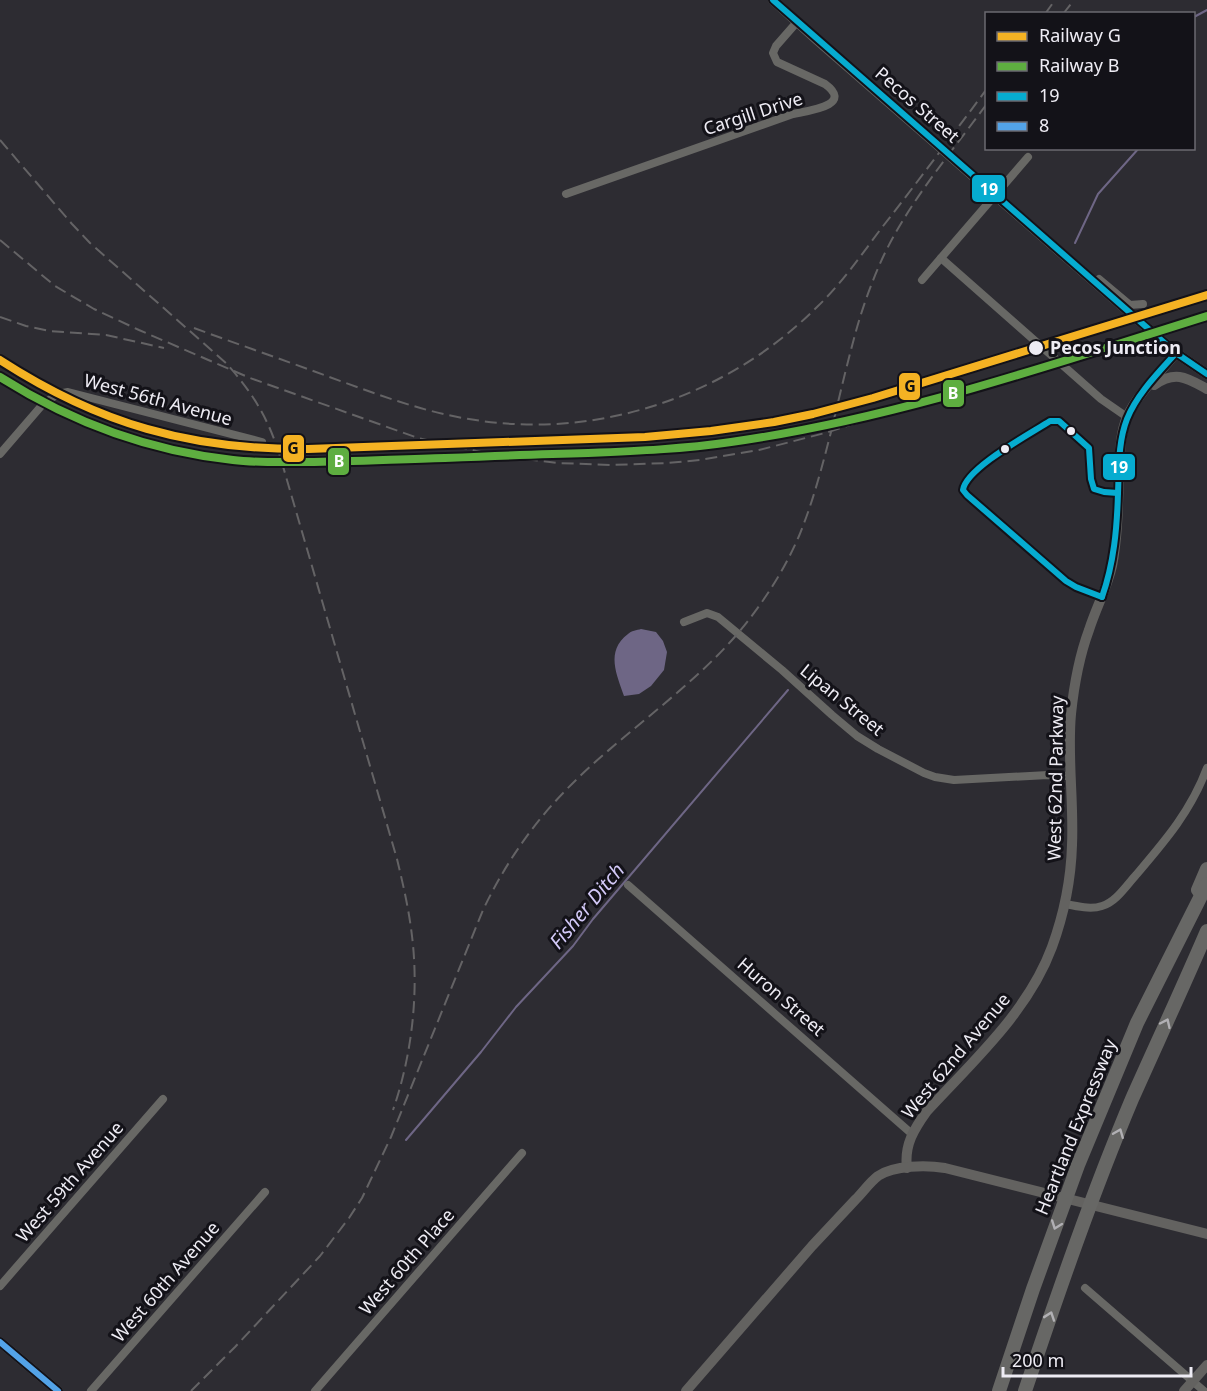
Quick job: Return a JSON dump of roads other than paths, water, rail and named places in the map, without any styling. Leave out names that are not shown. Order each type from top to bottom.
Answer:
[{"type":"highway","points":[[1137,1023],[1207,870]]},
{"type":"highway","name":"Heartland Expressway","points":[[999,1391],[1078,1165],[1137,1023],[1207,884]]},
{"type":"highway","points":[[1025,1391],[1066,1271],[1108,1160],[1207,931]]},
{"type":"highway","points":[[1176,1002],[1207,945]]},
{"type":"street","name":"Pecos Street","points":[[773,0],[1174,350],[1207,374]]},
{"type":"street","name":"Cargill Drive","points":[[566,194],[792,114],[829,105],[833,100],[831,88],[777,62],[773,53],[776,45],[797,22]]},
{"type":"street","points":[[922,280],[1028,157]]},
{"type":"street","points":[[997,194],[1130,305],[1143,304]]},
{"type":"street","points":[[940,258],[1101,399],[1127,417]]},
{"type":"street","name":"Pecos Street","points":[[1174,350],[1207,389]]},
{"type":"street","name":"West 62nd Parkway","points":[[1065,903],[1072,845],[1071,715],[1085,642],[1112,565],[1117,526],[1120,448],[1127,417],[1174,350]]},
{"type":"street","points":[[1142,394],[1172,376],[1190,380],[1207,389]]},
{"type":"street","name":"West 56th Avenue","points":[[0,454],[43,404],[58,394],[68,392],[262,442]]},
{"type":"street","name":"Lipan Street","points":[[684,622],[707,613],[718,617],[783,670],[857,736],[935,777],[954,780],[1070,776]]},
{"type":"street","points":[[1065,903],[1081,907],[1099,907],[1118,895],[1182,818],[1207,768]]},
{"type":"street","name":"Huron Street","points":[[628,885],[912,1134]]},
{"type":"street","name":"West 62nd Avenue","points":[[907,1168],[906,1154],[912,1134],[927,1112],[1024,1001],[1044,967],[1065,903]]},
{"type":"street","name":"West 59th Avenue","points":[[0,1286],[164,1099]]},
{"type":"street","name":"West 60th Place","points":[[315,1391],[522,1153]]},
{"type":"street","points":[[686,1391],[783,1278],[870,1184],[879,1175],[895,1170],[934,1166],[945,1168],[1207,1234]]},
{"type":"street","name":"West 60th Avenue","points":[[91,1391],[264,1192]]},
{"type":"street","points":[[1086,1288],[1204,1391]]},
{"type":"street","points":[[0,1342],[58,1391]]},
{"type":"street","points":[[1184,1391],[1207,1365]]},
{"type":"waterway","name":"Fisher Ditch","points":[[1195,16],[1207,10]]},
{"type":"waterway","name":"Fisher Ditch","points":[[1075,243],[1098,194],[1137,150]]},
{"type":"waterway","name":"Fisher Ditch","points":[[406,1140],[516,1007],[573,946],[593,919],[788,690]]},
{"type":"railway","points":[[1046,12],[1055,0]]},
{"type":"railway","points":[[1065,12],[1074,0]]},
{"type":"railway","points":[[194,328],[395,400],[469,419],[516,424],[564,423],[611,417],[656,405],[701,388],[742,366],[781,339],[817,307],[850,270],[985,91]]},
{"type":"railway","points":[[191,1391],[320,1256],[362,1198],[391,1137],[483,910],[509,862],[530,832],[553,804],[586,771],[719,654],[765,598],[787,562],[809,510],[856,331],[879,266],[905,217],[985,106]]},
{"type":"railway","points":[[0,140],[90,243],[226,363],[252,396],[270,430],[280,456],[397,859],[408,907],[414,958],[414,1002],[405,1068],[393,1110]]},
{"type":"railway","points":[[0,240],[55,286],[94,309],[250,378],[418,438],[499,456],[558,463],[611,465],[668,463],[759,450],[825,433],[1207,314]]},
{"type":"railway","points":[[0,317],[50,331],[106,335],[164,348]]},
{"type":"rail line","name":"G","points":[[0,360],[73,401],[110,417],[147,429],[224,445],[308,449],[645,437],[711,431],[813,414],[873,398],[1207,295]]},
{"type":"rail line","name":"B","points":[[0,377],[55,408],[112,432],[171,450],[233,460],[342,462],[624,451],[731,442],[852,420],[971,389],[1207,316]]},
{"type":"place","name":"Pecos Junction","points":[[1036,348]]}]
